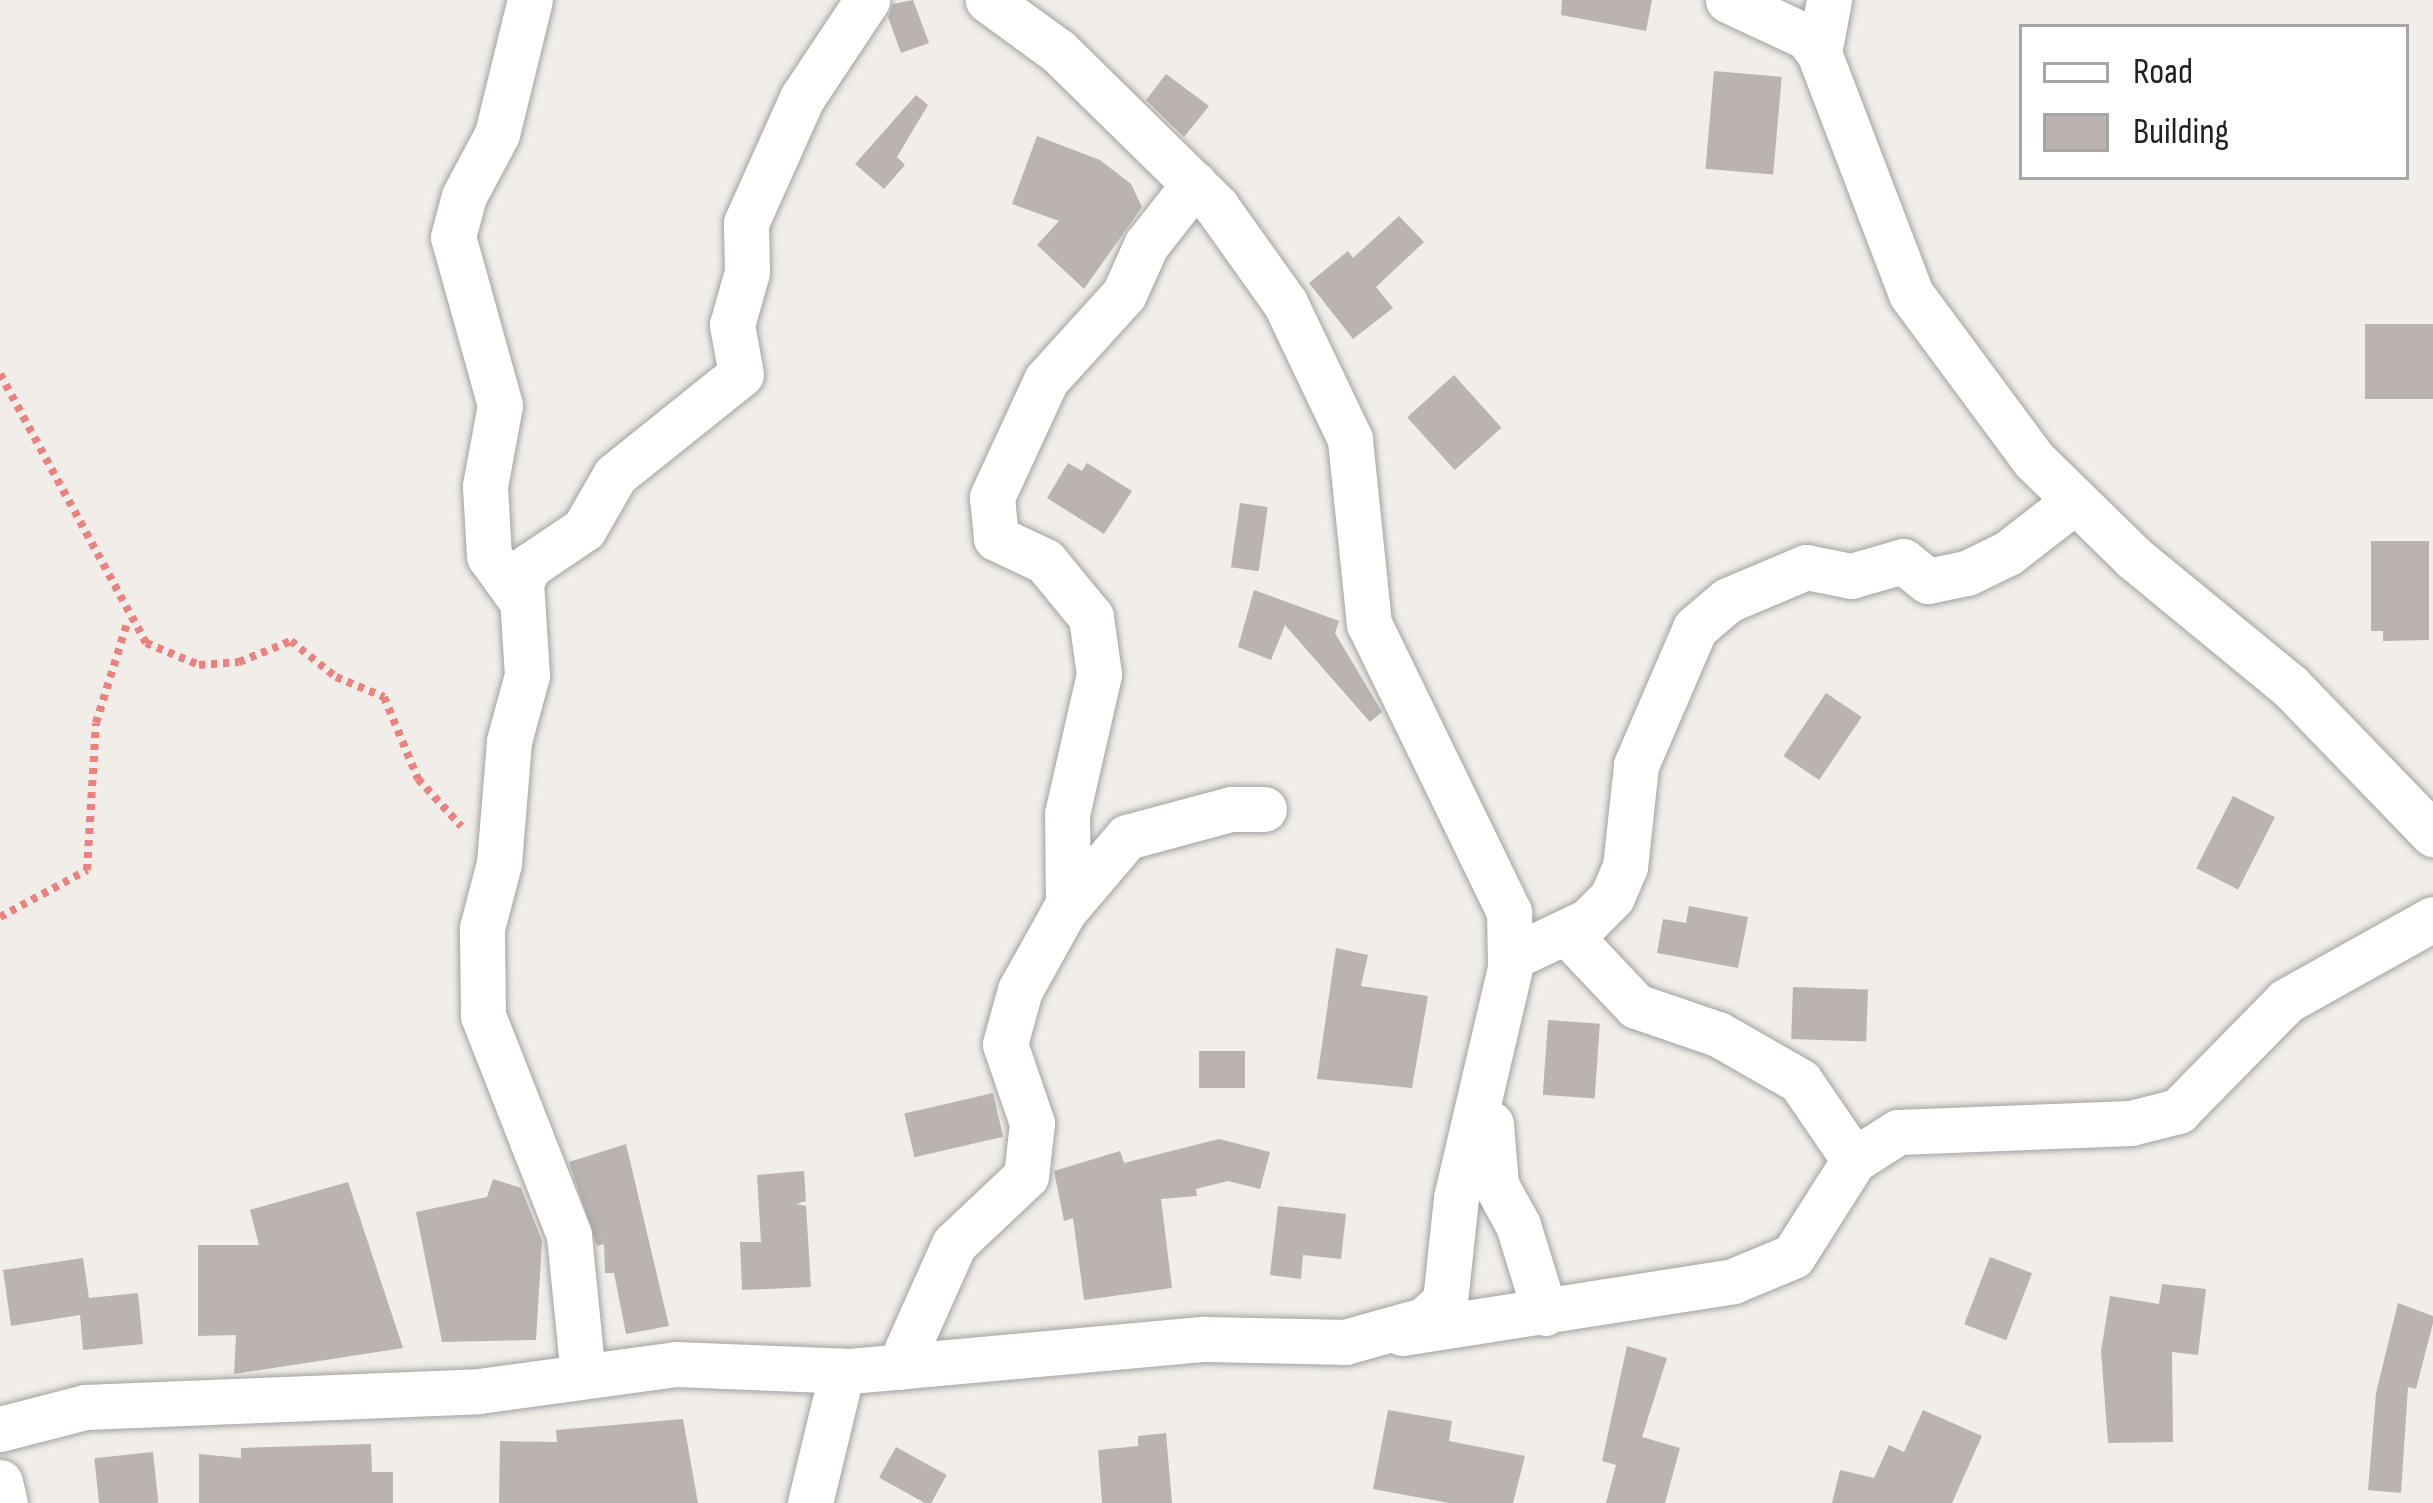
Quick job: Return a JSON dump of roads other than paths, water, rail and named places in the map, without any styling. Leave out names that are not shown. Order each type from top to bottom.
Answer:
[{"type":"street","points":[[518,596],[489,556],[485,486],[500,405],[453,237],[464,196],[497,134],[530,0]]},
{"type":"street","points":[[583,1376],[569,1235],[483,1016],[482,928],[495,877],[509,741],[527,675],[518,596],[529,566],[584,529],[616,475],[675,424],[714,404],[741,374],[732,325],[747,272],[750,210],[802,98],[867,0]]},
{"type":"street","points":[[988,0],[1058,51],[1194,184],[1285,303],[1327,379],[1350,439],[1369,625],[1506,897],[1510,958],[1456,1198],[1445,1301],[1386,1335]]},
{"type":"street","points":[[1728,0],[1807,38],[1819,53],[1925,321],[2075,501],[2290,686],[2433,834]]},
{"type":"street","points":[[1819,53],[1829,0]]},
{"type":"street","points":[[1068,905],[1067,814],[1099,674],[1091,617],[1045,562],[996,538],[992,496],[1046,380],[1104,320],[1146,244],[1194,184]]},
{"type":"street","points":[[1510,958],[1567,933],[1612,897],[1625,866],[1636,766],[1695,628],[1745,590],[1807,567],[1851,576],[1903,561],[1928,581],[1967,573],[2008,553],[2075,501]]},
{"type":"street","points":[[899,1366],[955,1244],[1026,1176],[1032,1124],[1005,1043],[1020,990],[1068,905],[1127,836],[1231,809],[1264,809]]},
{"type":"street","points":[[0,1429],[85,1408],[478,1390],[676,1364],[842,1371],[1205,1339],[1386,1335],[1733,1281],[1793,1256],[1854,1160],[1898,1132],[2131,1123],[2178,1111],[2286,1001],[2433,919]]},
{"type":"street","points":[[1567,933],[1636,1006],[1718,1034],[1800,1082],[1854,1160]]},
{"type":"street","points":[[1479,1112],[1496,1137],[1496,1185],[1518,1225],[1545,1313]]},
{"type":"street","points":[[810,1503],[842,1371]]},
{"type":"street","points":[[0,1482],[5,1503]]}]
